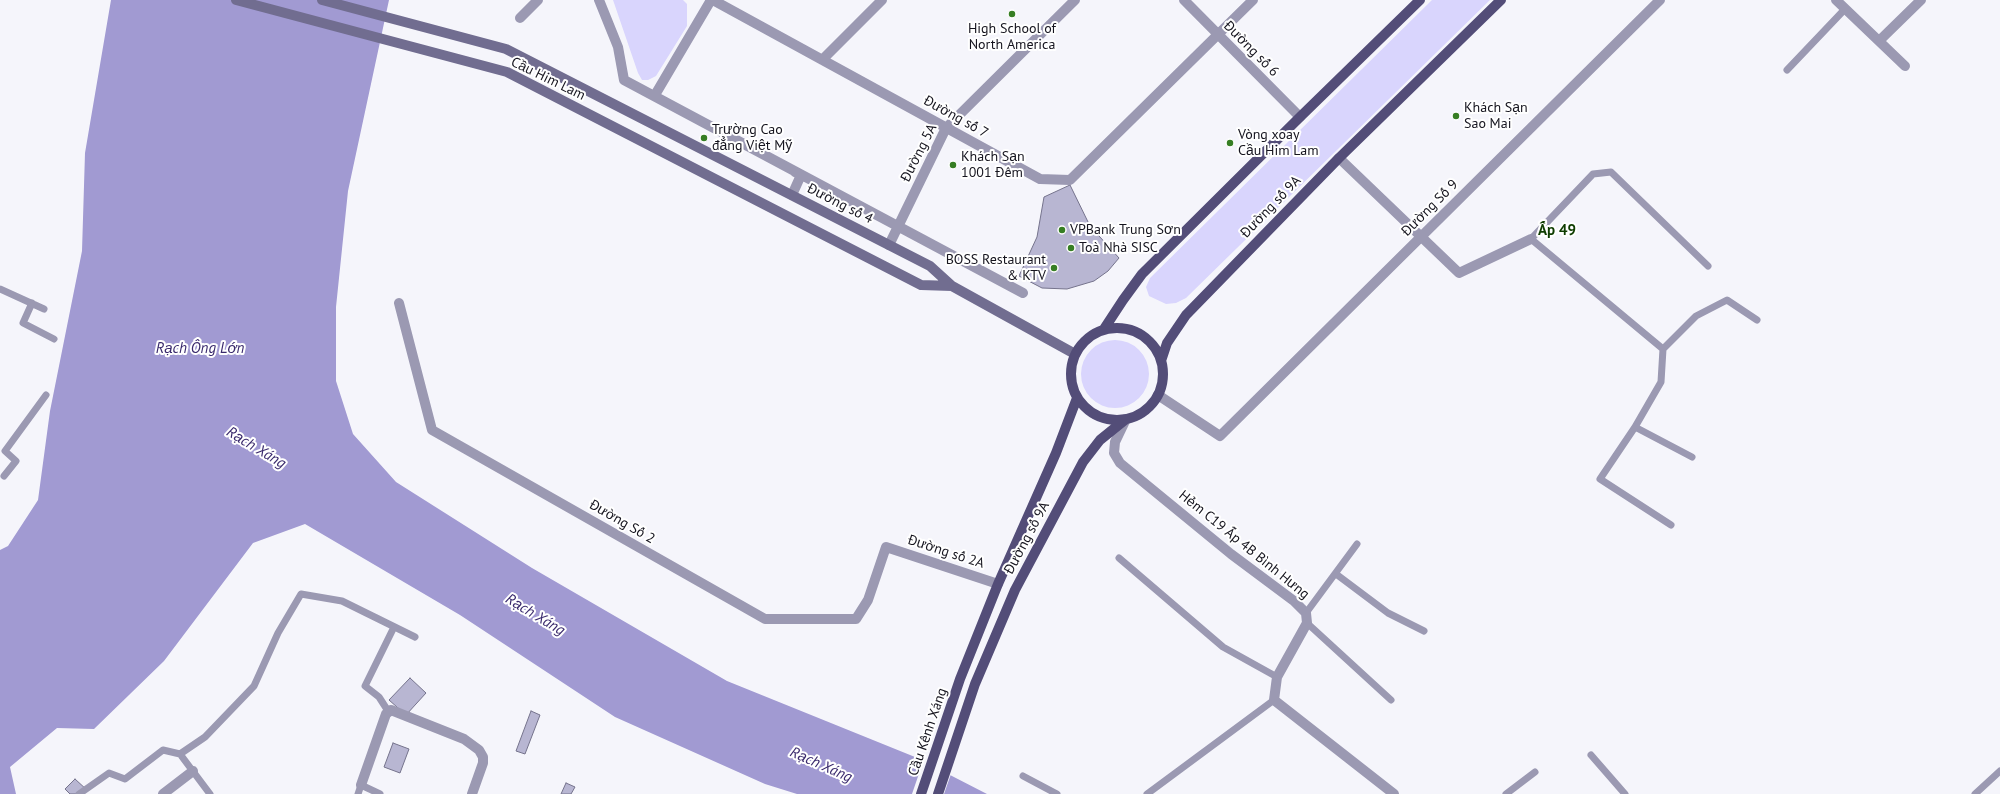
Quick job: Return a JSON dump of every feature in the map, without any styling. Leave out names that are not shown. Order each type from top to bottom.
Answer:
[{"type":"main road","name":"Cầu Him Lam","points":[[236,0],[507,72],[784,215]]},
{"type":"main road","name":"Cầu Him Lam","points":[[322,0],[506,48],[792,195]]},
{"type":"main road","points":[[1104,329],[1122,300],[1142,274],[1420,0]]},
{"type":"main road","name":"Đường số 9A","points":[[1161,361],[1167,343],[1186,315],[1339,158],[1501,0]]},
{"type":"main road","name":"Đường số 4","points":[[792,195],[930,266],[952,286],[1075,354]]},
{"type":"main road","name":"Đường số 4","points":[[784,215],[921,285],[952,286]]},
{"type":"main road","points":[[1118,328],[1132,330],[1145,338],[1155,348],[1161,361],[1163,372],[1158,395],[1150,406],[1139,415],[1126,419],[1112,420],[1098,416],[1086,409],[1077,398],[1072,385],[1070,369],[1075,354],[1084,341],[1096,332],[1104,329],[1118,328]]},
{"type":"main road","name":"Đường số 9A","points":[[960,679],[998,584],[1056,452],[1077,398]]},
{"type":"main road","name":"Đường số 9A","points":[[975,684],[1015,590],[1083,462],[1100,440],[1126,419]]},
{"type":"main road","name":"Cầu Kênh Xáng","points":[[922,794],[960,679]]},
{"type":"main road","name":"Cầu Kênh Xáng","points":[[938,794],[975,684]]},
{"type":"street","points":[[520,18],[538,0]]},
{"type":"street","points":[[599,0],[618,47],[624,80],[1023,293]]},
{"type":"street","points":[[658,97],[712,0]]},
{"type":"street","name":"Đường số 7","points":[[712,0],[1040,179],[1070,180],[1253,0]]},
{"type":"street","points":[[822,60],[882,0]]},
{"type":"street","name":"Đường 5A","points":[[889,245],[946,128],[1075,0]]},
{"type":"street","name":"Đường số 6","points":[[1184,0],[1300,117]]},
{"type":"street","name":"Đường Số 9","points":[[1158,395],[1220,436],[1660,0]]},
{"type":"street","points":[[1836,0],[1905,66]]},
{"type":"street","points":[[1878,41],[1921,0]]},
{"type":"street","name":"Đường số 4","points":[[658,97],[801,175],[792,195]]},
{"type":"street","points":[[1339,158],[1459,273],[1531,239]]},
{"type":"street","name":"Đường Số 2","points":[[399,303],[432,430],[765,619],[856,619],[868,600],[886,547]]},
{"type":"street","name":"Hẻm C19 Ấp 4B Bình Hưng","points":[[1126,419],[1115,442],[1114,453],[1120,463],[1231,554],[1294,601],[1306,618],[1277,677],[1274,700]]},
{"type":"street","name":"Đường số 2A","points":[[886,547],[998,584]]},
{"type":"street","points":[[1274,700],[1394,794]]},
{"type":"street","points":[[360,789],[386,714],[391,710],[464,739],[479,750],[483,757],[483,762],[472,794]]},
{"type":"street","points":[[163,794],[193,771]]},
{"type":"lane","points":[[1787,70],[1845,9]]},
{"type":"lane","points":[[1663,349],[1531,239],[1594,174],[1611,172],[1708,266]]},
{"type":"lane","points":[[0,289],[44,309]]},
{"type":"lane","points":[[1671,525],[1600,479],[1635,427],[1661,382],[1663,349],[1696,316],[1727,300],[1757,320]]},
{"type":"lane","points":[[32,303],[23,323],[54,339]]},
{"type":"lane","points":[[4,476],[16,461],[2,449],[46,395]]},
{"type":"lane","points":[[1635,427],[1692,457]]},
{"type":"lane","points":[[1357,544],[1306,618],[1391,700]]},
{"type":"lane","points":[[1119,558],[1223,647],[1277,677]]},
{"type":"lane","points":[[1336,574],[1388,613],[1424,631]]},
{"type":"lane","points":[[180,754],[205,737],[254,686],[278,633],[301,594],[342,601],[415,637]]},
{"type":"lane","points":[[388,711],[379,697],[365,686],[394,627]]},
{"type":"lane","points":[[1147,794],[1274,700]]},
{"type":"lane","points":[[79,794],[109,774],[125,779],[163,750],[180,754],[210,794]]},
{"type":"lane","points":[[1591,755],[1625,794]]},
{"type":"lane","points":[[1975,794],[2000,771]]},
{"type":"lane","points":[[1506,794],[1534,772]]},
{"type":"lane","points":[[1023,776],[1058,794]]},
{"type":"lane","points":[[360,789],[380,794]]},
{"type":"shaded area","points":[[613,0],[683,0],[687,4],[687,26],[656,76],[648,80],[642,80],[638,73]]},
{"type":"shaded area","points":[[1432,0],[1490,0],[1186,298],[1176,303],[1166,304],[1149,296],[1146,287],[1150,278]]},
{"type":"shaded area","points":[[1108,340],[1122,340],[1134,345],[1144,355],[1149,367],[1149,381],[1144,393],[1134,403],[1122,408],[1108,408],[1096,403],[1086,393],[1081,381],[1081,367],[1086,355],[1096,345]]},
{"type":"water","name":"Rạch Ông Lớn","points":[[111,0],[389,0],[348,191],[336,307],[336,381],[353,434],[396,482],[532,568],[727,681],[915,757],[987,794],[797,794],[765,784],[615,717],[460,615],[305,524],[253,543],[164,661],[94,729],[57,728],[10,767],[16,794],[0,794],[0,550],[8,546],[38,500],[50,411],[82,251],[85,153]]},
{"type":"pier","points":[[924,759],[951,774],[944,794],[912,794]]},
{"type":"building","name":"Toà Nhà SISC","points":[[1070,185],[1090,226],[1119,258],[1108,271],[1094,281],[1067,289],[1042,288],[1019,276],[1037,237],[1044,197]]},
{"type":"building","points":[[410,678],[426,693],[406,715],[389,700]]},
{"type":"building","points":[[531,711],[540,715],[525,754],[516,751]]},
{"type":"building","points":[[393,743],[409,749],[400,773],[384,767]]},
{"type":"building","points":[[75,779],[87,790],[83,794],[70,794],[65,789]]},
{"type":"building","points":[[566,783],[575,787],[571,794],[561,794]]},
{"type":"place","name":"High School of North America","points":[[1012,14]]},
{"type":"place","name":"Khách Sạn Sao Mai","points":[[1456,116]]},
{"type":"place","name":"Trường Cao đẳng Việt Mỹ","points":[[704,138]]},
{"type":"place","name":"Vòng xoay Cầu Him Lam","points":[[1230,143]]},
{"type":"place","name":"Khách Sạn 1001 Đêm","points":[[953,165]]},
{"type":"place","name":"VPBank Trung Sơn","points":[[1062,230]]},
{"type":"place","name":"Toà Nhà SISC","points":[[1071,248]]},
{"type":"place","name":"BOSS Restaurant & KTV","points":[[1054,268]]},
{"type":"district","name":"Ấp 49","points":[[1557,231]]},
{"type":"water label","name":"Rạch Xáng","points":[[256,448]]},
{"type":"water label","name":"Rạch Xáng","points":[[535,615]]},
{"type":"water label","name":"Rạch Xáng","points":[[821,765]]}]
